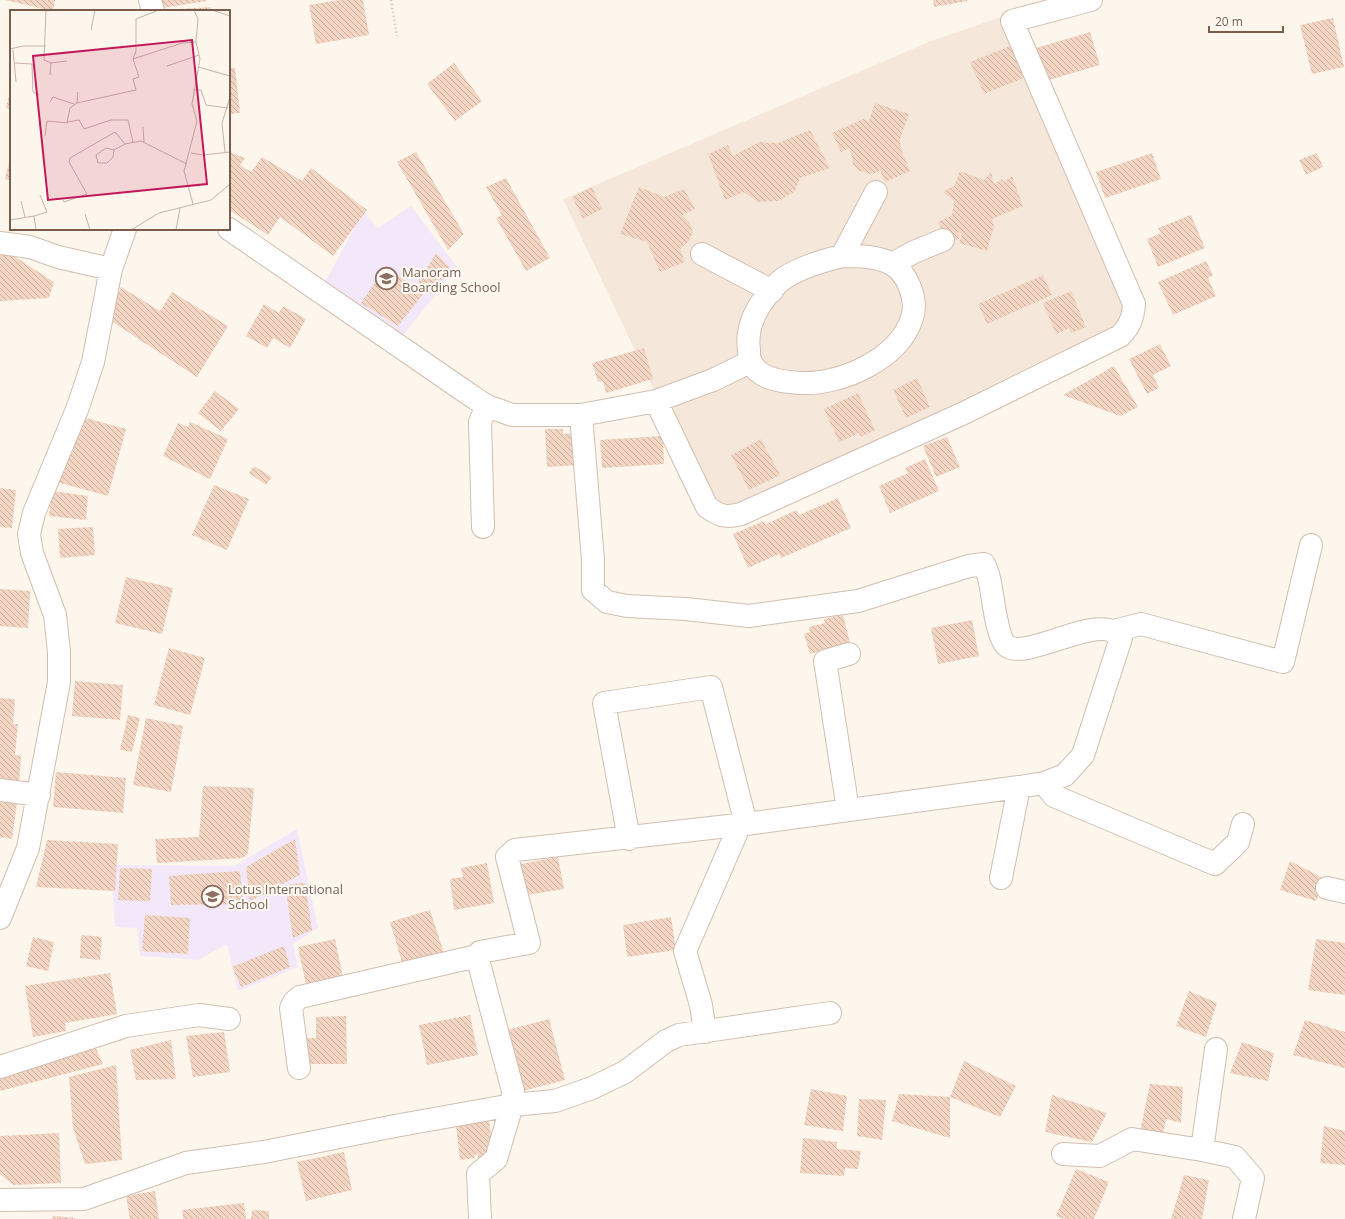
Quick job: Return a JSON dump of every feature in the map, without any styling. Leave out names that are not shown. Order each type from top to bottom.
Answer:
[{"type":"street","points":[[150,0],[153,10]]},
{"type":"street","points":[[656,401],[707,507],[716,513],[728,517],[741,514],[964,413],[1120,336],[1129,327],[1134,315],[1134,304],[1012,21],[1091,0]]},
{"type":"street","points":[[842,256],[876,192]]},
{"type":"street","points":[[0,918],[28,848],[59,682],[59,652],[55,615],[32,553],[29,534],[34,514],[78,407],[93,362],[111,269],[125,230]]},
{"type":"street","points":[[230,230],[487,406],[512,415],[581,415],[656,401],[713,380],[750,362]]},
{"type":"street","points":[[892,264],[914,252],[943,240]]},
{"type":"street","points":[[0,243],[30,247],[58,257],[111,269]]},
{"type":"street","points":[[702,254],[772,291]]},
{"type":"street","points":[[842,256],[859,256],[892,264],[903,275],[910,287],[914,302],[912,318],[902,337],[889,352],[872,364],[842,378],[817,384],[773,380],[760,373],[750,362],[748,340],[751,322],[762,302],[779,282],[801,270],[842,256]]},
{"type":"street","points":[[483,527],[480,422],[487,406]]},
{"type":"street","points":[[581,415],[593,560],[593,590],[607,602],[627,606],[686,609],[749,616],[858,601],[969,566],[984,564],[989,577],[1000,634],[1006,645],[1012,649],[1026,648],[1098,628],[1114,631],[1141,624],[1283,662],[1311,544]]},
{"type":"street","points":[[299,1068],[291,1008],[294,1002],[300,997],[477,956],[480,952],[529,943],[507,857],[515,850],[629,839],[742,825],[1044,784],[1065,775],[1083,755],[1121,638],[1114,631]]},
{"type":"street","points":[[848,810],[825,661],[849,654]]},
{"type":"street","points":[[629,839],[604,703],[711,688],[742,825],[736,834],[685,951],[701,1005],[705,1032]]},
{"type":"street","points":[[1044,784],[1054,796],[1216,864],[1238,842],[1243,824]]},
{"type":"street","points":[[1001,878],[1018,787]]},
{"type":"street","points":[[0,790],[39,795]]},
{"type":"street","points":[[477,956],[513,1091],[512,1105],[496,1159],[478,1174],[480,1219]]},
{"type":"street","points":[[0,1200],[84,1199],[186,1163],[264,1152],[512,1105],[555,1101],[592,1088],[625,1072],[666,1041],[679,1035],[830,1013]]},
{"type":"street","points":[[0,1067],[126,1026],[199,1015],[229,1019]]},
{"type":"street","points":[[1202,1150],[1216,1049]]},
{"type":"street","points":[[1063,1154],[1100,1156],[1132,1139],[1202,1150],[1235,1157],[1253,1178],[1244,1219]]},
{"type":"path","points":[[391,0],[397,36]]},
{"type":"shaded area","points":[[1001,17],[1129,310],[1113,332],[728,509],[717,502],[692,470],[563,199],[931,41]]},
{"type":"shaded area","name":"Manoram Boarding School","points":[[411,206],[457,267],[398,342],[320,291],[363,212],[378,228]]},
{"type":"shaded area","name":"Lotus International School","points":[[297,829],[318,928],[293,944],[298,967],[238,991],[227,944],[198,960],[140,956],[137,928],[115,927],[111,865],[234,866]]},
{"type":"building","points":[[5,0],[55,0],[53,10]]},
{"type":"building","points":[[161,0],[206,0],[206,1],[163,8]]},
{"type":"building","points":[[340,0],[363,0],[369,35],[316,44],[309,5]]},
{"type":"building","points":[[933,0],[967,0],[967,1],[934,7]]},
{"type":"building","points":[[211,7],[211,10],[179,9]]},
{"type":"building","points":[[1333,18],[1344,67],[1312,74],[1300,25]]},
{"type":"building","points":[[1090,32],[1100,65],[1042,82],[1033,49]]},
{"type":"building","points":[[1013,45],[1026,77],[984,94],[970,62]]},
{"type":"building","points":[[454,63],[482,101],[455,121],[427,84]]},
{"type":"building","points":[[230,68],[235,68],[240,113],[230,114]]},
{"type":"building","points":[[10,91],[10,110],[6,108]]},
{"type":"building","points":[[875,103],[909,114],[900,139],[901,149],[910,171],[885,182],[880,170],[876,173],[869,174],[858,170],[853,164],[850,148],[841,152],[832,133],[863,119],[869,121]]},
{"type":"building","points":[[810,130],[830,168],[800,178],[795,191],[779,201],[758,202],[744,192],[725,200],[708,154],[728,145],[733,156],[759,142],[778,143]]},
{"type":"building","points":[[230,152],[245,158],[240,165],[251,172],[262,157],[302,181],[311,168],[367,210],[333,256],[280,217],[268,235],[230,211]]},
{"type":"building","points":[[416,152],[464,234],[448,250],[397,162]]},
{"type":"building","points":[[1152,153],[1161,179],[1105,198],[1096,172]]},
{"type":"building","points":[[1317,153],[1323,167],[1306,175],[1299,160]]},
{"type":"building","points":[[10,159],[10,181],[5,179]]},
{"type":"building","points":[[960,171],[984,180],[991,172],[994,184],[1002,179],[1004,182],[1012,176],[1023,206],[992,219],[994,226],[987,251],[959,243],[962,234],[958,232],[960,238],[949,243],[938,222],[952,215],[954,201],[943,192],[954,186]]},
{"type":"building","points":[[506,178],[550,258],[526,271],[496,218],[502,215],[486,187]]},
{"type":"building","points":[[592,187],[602,209],[583,219],[572,197]]},
{"type":"building","points":[[639,187],[664,197],[684,189],[695,209],[682,215],[690,223],[693,233],[688,242],[680,249],[685,262],[660,272],[647,242],[620,234]]},
{"type":"building","points":[[1191,215],[1205,248],[1158,267],[1147,239],[1161,233],[1158,228]]},
{"type":"building","points":[[9,253],[54,282],[49,298],[0,301],[0,254]]},
{"type":"building","points":[[436,253],[450,268],[431,294],[418,283]]},
{"type":"building","points":[[1206,261],[1213,275],[1208,278],[1216,296],[1173,315],[1158,282]]},
{"type":"building","points":[[386,266],[423,294],[398,326],[361,303]]},
{"type":"building","points":[[1043,275],[1052,295],[987,324],[978,304]]},
{"type":"building","points":[[121,287],[160,311],[172,292],[228,326],[197,377],[108,319]]},
{"type":"building","points":[[1071,291],[1086,327],[1071,333],[1069,328],[1056,334],[1043,303]]},
{"type":"building","points":[[264,304],[279,313],[283,306],[306,319],[290,348],[273,338],[267,348],[246,336]]},
{"type":"building","points":[[1160,344],[1171,366],[1153,375],[1159,388],[1147,394],[1129,359]]},
{"type":"building","points":[[644,348],[653,379],[606,393],[603,381],[598,382],[592,363]]},
{"type":"building","points":[[1114,366],[1138,407],[1120,416],[1063,395]]},
{"type":"building","points":[[917,378],[930,407],[906,418],[893,390]]},
{"type":"building","points":[[215,391],[239,409],[221,431],[198,413]]},
{"type":"building","points":[[858,393],[875,430],[861,437],[859,433],[839,442],[824,409]]},
{"type":"building","points":[[82,417],[126,429],[108,496],[57,482],[65,452],[72,454]]},
{"type":"building","points":[[190,422],[228,439],[210,479],[163,456],[178,423],[188,427]]},
{"type":"building","points":[[545,429],[563,429],[563,434],[576,433],[578,465],[547,467]]},
{"type":"building","points":[[663,436],[664,464],[602,468],[600,440]]},
{"type":"building","points":[[947,437],[960,467],[936,477],[923,446]]},
{"type":"building","points":[[761,439],[780,475],[749,490],[731,455]]},
{"type":"building","points":[[925,459],[939,491],[890,513],[879,486],[908,473],[905,468]]},
{"type":"building","points":[[254,466],[272,477],[266,485],[249,473]]},
{"type":"building","points":[[214,485],[249,499],[227,550],[192,535]]},
{"type":"building","points":[[0,488],[16,490],[12,528],[0,527]]},
{"type":"building","points":[[52,491],[88,496],[86,520],[49,516]]},
{"type":"building","points":[[838,498],[851,528],[781,558],[779,554],[748,568],[733,534],[764,521],[769,531],[766,524],[797,510],[799,515]]},
{"type":"building","points":[[93,527],[95,555],[60,558],[58,529]]},
{"type":"building","points":[[126,577],[173,588],[162,634],[115,623]]},
{"type":"building","points":[[0,589],[30,591],[28,628],[0,626]]},
{"type":"building","points":[[843,615],[850,643],[810,654],[804,634],[810,632],[809,627],[825,623],[824,619]]},
{"type":"building","points":[[972,620],[979,656],[938,664],[931,628]]},
{"type":"building","points":[[169,648],[205,658],[190,715],[154,705]]},
{"type":"building","points":[[75,681],[123,685],[120,720],[72,716]]},
{"type":"building","points":[[0,698],[15,699],[13,724],[18,724],[15,755],[21,756],[19,784],[0,783]]},
{"type":"building","points":[[128,715],[140,718],[132,752],[120,750]]},
{"type":"building","points":[[146,718],[183,726],[171,792],[133,785]]},
{"type":"building","points":[[56,772],[126,778],[123,813],[53,807]]},
{"type":"building","points":[[203,786],[254,788],[248,853],[243,858],[157,863],[155,839],[199,837]]},
{"type":"building","points":[[0,800],[17,803],[12,839],[0,837]]},
{"type":"building","points":[[295,839],[300,875],[250,901],[246,867]]},
{"type":"building","points":[[47,840],[118,844],[115,891],[36,887]]},
{"type":"building","points":[[558,857],[564,889],[520,896],[515,865]]},
{"type":"building","points":[[1290,861],[1325,879],[1316,901],[1280,890]]},
{"type":"building","points":[[487,863],[494,903],[454,910],[450,879],[463,877],[461,868]]},
{"type":"building","points":[[120,868],[152,869],[150,901],[118,900]]},
{"type":"building","points":[[240,871],[243,904],[171,905],[169,876]]},
{"type":"building","points":[[305,883],[312,930],[293,938],[285,885]]},
{"type":"building","points":[[430,910],[445,956],[404,969],[390,922]]},
{"type":"building","points":[[145,915],[190,918],[188,954],[142,951]]},
{"type":"building","points":[[671,917],[676,950],[627,957],[623,925]]},
{"type":"building","points":[[81,935],[102,937],[100,960],[80,958]]},
{"type":"building","points":[[33,937],[54,942],[48,971],[26,966]]},
{"type":"building","points":[[335,939],[343,977],[306,985],[298,947]]},
{"type":"building","points":[[1316,939],[1345,943],[1345,995],[1308,990]]},
{"type":"building","points":[[284,946],[290,967],[241,987],[232,967]]},
{"type":"building","points":[[110,973],[117,1014],[65,1023],[66,1031],[33,1037],[25,986]]},
{"type":"building","points":[[1189,991],[1217,1003],[1206,1037],[1176,1026]]},
{"type":"building","points":[[470,1015],[478,1055],[427,1065],[419,1025]]},
{"type":"building","points":[[346,1016],[347,1064],[301,1064],[301,1038],[316,1038],[316,1017]]},
{"type":"building","points":[[549,1019],[565,1080],[519,1092],[503,1031]]},
{"type":"building","points":[[1305,1020],[1345,1032],[1345,1068],[1293,1055]]},
{"type":"building","points":[[224,1032],[230,1072],[193,1077],[186,1036]]},
{"type":"building","points":[[171,1040],[176,1079],[136,1080],[130,1050]]},
{"type":"building","points":[[93,1042],[103,1064],[0,1091],[0,1074]]},
{"type":"building","points":[[1242,1042],[1274,1053],[1268,1081],[1230,1073]]},
{"type":"building","points":[[964,1061],[1016,1086],[1000,1117],[950,1097]]},
{"type":"building","points":[[116,1065],[122,1160],[85,1164],[73,1128],[69,1077]]},
{"type":"building","points":[[1150,1084],[1183,1087],[1181,1123],[1166,1119],[1163,1136],[1140,1131]]},
{"type":"building","points":[[811,1089],[847,1096],[843,1131],[804,1125]]},
{"type":"building","points":[[899,1094],[950,1097],[950,1138],[892,1121]]},
{"type":"building","points":[[1052,1095],[1107,1113],[1092,1142],[1045,1132]]},
{"type":"building","points":[[859,1099],[886,1100],[882,1140],[857,1136]]},
{"type":"building","points":[[489,1120],[494,1156],[478,1158],[478,1154],[474,1155],[475,1158],[460,1160],[456,1125]]},
{"type":"building","points":[[1324,1126],[1345,1131],[1345,1165],[1320,1163]]},
{"type":"building","points":[[59,1133],[61,1183],[13,1185],[0,1174],[0,1136]]},
{"type":"building","points":[[803,1138],[837,1142],[837,1149],[861,1151],[858,1169],[845,1168],[844,1176],[800,1173]]},
{"type":"building","points":[[344,1152],[352,1190],[306,1201],[297,1162]]},
{"type":"building","points":[[1076,1169],[1109,1182],[1094,1219],[1064,1219],[1056,1216]]},
{"type":"building","points":[[1184,1175],[1209,1180],[1202,1219],[1171,1219]]},
{"type":"building","points":[[155,1191],[159,1219],[130,1219],[126,1196]]},
{"type":"building","points":[[244,1203],[246,1219],[183,1219],[182,1210]]},
{"type":"building","points":[[252,1210],[269,1211],[269,1219],[251,1219]]},
{"type":"building","points":[[53,1216],[76,1218],[76,1219],[52,1219]]},
{"type":"place","name":"Manoram Boarding School","points":[[387,279]]},
{"type":"place","name":"Lotus International School","points":[[212,896]]}]
